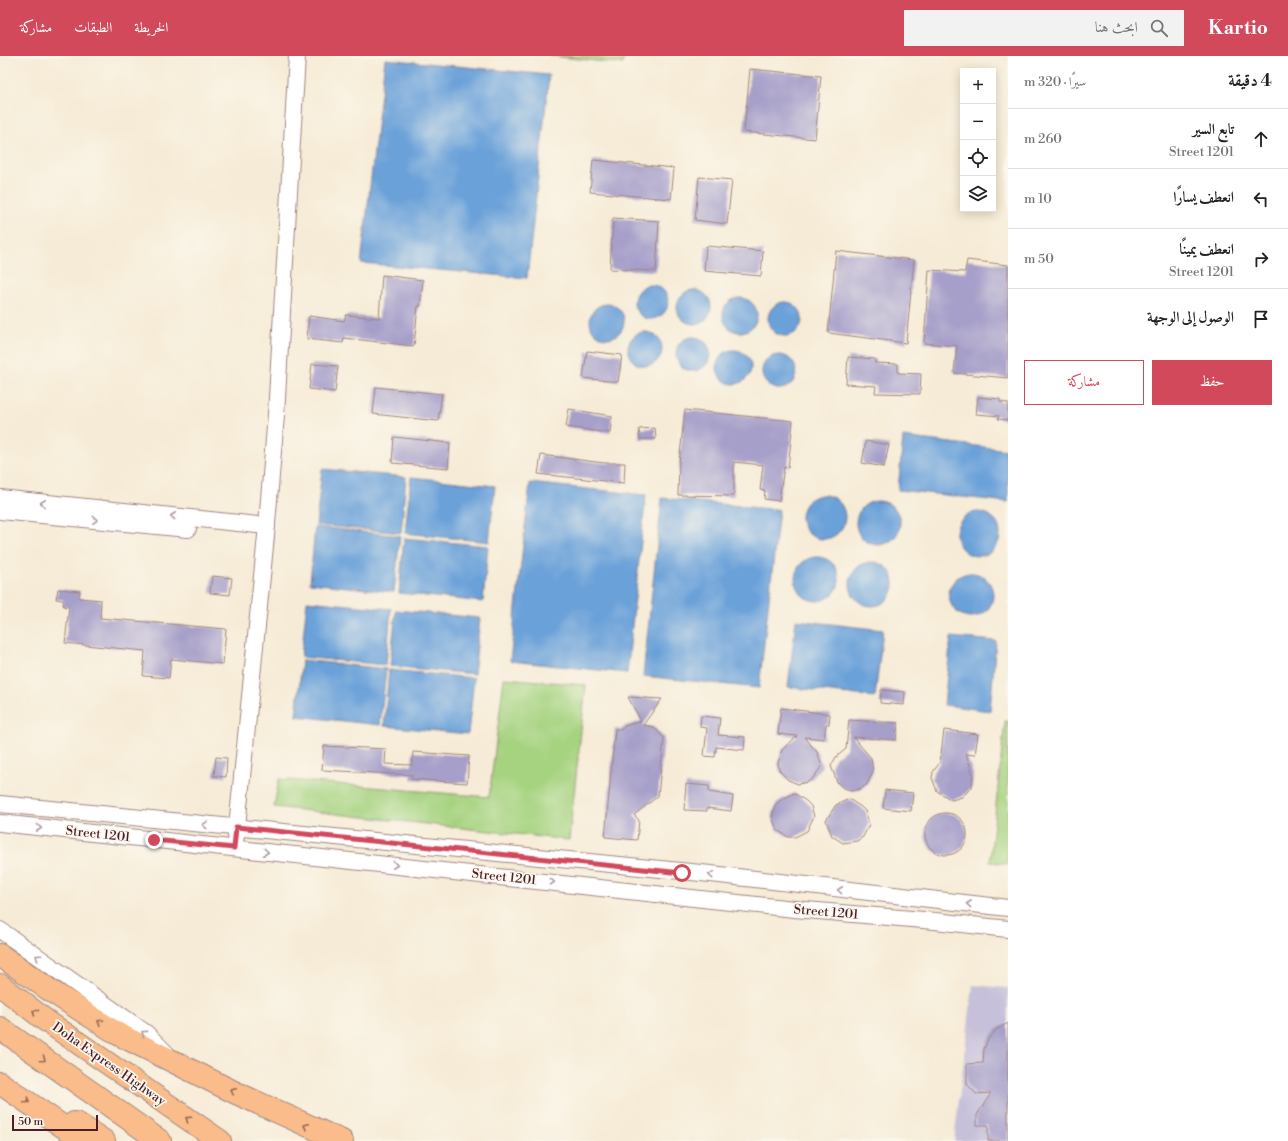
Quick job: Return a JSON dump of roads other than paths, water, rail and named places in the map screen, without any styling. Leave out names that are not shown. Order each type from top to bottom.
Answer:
[{"type":"highway","points":[[0,955],[51,991],[118,1034],[234,1092],[342,1141]]},
{"type":"highway","name":"Doha Express Highway","points":[[0,985],[45,1020],[220,1141]]},
{"type":"highway","points":[[0,1028],[160,1141]]},
{"type":"highway","points":[[0,1083],[84,1141]]},
{"type":"highway","points":[[55,1120],[78,1124],[104,1141]]},
{"type":"street","points":[[234,848],[267,531],[276,415],[297,56]]},
{"type":"street","points":[[0,498],[267,531]]},
{"type":"street","points":[[0,510],[267,531]]},
{"type":"street","name":"Street 1201","points":[[0,804],[711,874],[1008,908]]},
{"type":"street","name":"Street 1201","points":[[0,824],[794,909],[1008,929]]},
{"type":"street","points":[[924,920],[925,899]]},
{"type":"street","points":[[0,930],[146,1033],[164,1049],[172,1060]]},
{"type":"water","points":[[385,59],[549,75],[527,278],[361,263]]},
{"type":"water","points":[[648,285],[654,285],[658,286],[665,292],[668,302],[667,309],[661,316],[654,319],[648,319],[644,318],[637,312],[634,305],[634,299],[635,295],[641,288]]},
{"type":"water","points":[[691,290],[697,290],[701,291],[708,297],[711,307],[710,314],[704,321],[697,324],[691,324],[687,323],[680,317],[677,310],[677,304],[678,300],[684,293]]},
{"type":"water","points":[[737,298],[743,298],[747,299],[754,305],[757,315],[756,322],[750,329],[743,332],[737,332],[733,331],[726,325],[723,318],[723,312],[724,308],[730,301]]},
{"type":"water","points":[[782,302],[788,302],[792,303],[799,309],[802,319],[801,326],[795,333],[788,336],[782,336],[778,335],[771,329],[768,322],[768,316],[769,312],[775,305]]},
{"type":"water","points":[[604,304],[610,304],[614,305],[621,311],[624,321],[623,328],[617,335],[610,338],[604,338],[600,337],[593,331],[590,324],[590,318],[591,314],[597,307]]},
{"type":"water","points":[[642,332],[648,332],[652,333],[659,339],[662,349],[661,356],[655,363],[648,366],[642,366],[638,365],[631,359],[628,352],[628,346],[629,342],[635,335]]},
{"type":"water","points":[[690,337],[696,337],[700,338],[707,344],[710,354],[709,361],[703,368],[696,371],[690,371],[686,370],[679,364],[676,357],[676,351],[677,347],[683,340]]},
{"type":"water","points":[[731,350],[737,350],[741,351],[748,357],[751,367],[750,374],[744,381],[737,384],[731,384],[727,383],[720,377],[717,370],[717,364],[718,360],[724,353]]},
{"type":"water","points":[[776,355],[782,355],[786,356],[793,362],[796,372],[795,379],[789,386],[782,389],[776,389],[772,388],[765,382],[762,375],[762,369],[763,365],[769,358]]},
{"type":"water","points":[[903,437],[1008,450],[1008,502],[898,490]]},
{"type":"water","points":[[322,469],[406,477],[401,533],[316,525]]},
{"type":"water","points":[[411,477],[495,486],[489,542],[405,533]]},
{"type":"water","points":[[530,483],[646,495],[627,673],[510,661]]},
{"type":"water","points":[[823,495],[835,499],[841,505],[845,517],[841,529],[835,535],[823,539],[811,535],[805,529],[801,517],[805,505],[811,499]]},
{"type":"water","points":[[662,498],[779,510],[759,688],[643,676]]},
{"type":"water","points":[[878,501],[890,505],[896,511],[900,523],[896,535],[890,541],[878,545],[866,541],[860,535],[856,523],[860,511],[866,505]]},
{"type":"water","points":[[978,512],[990,516],[996,522],[1000,534],[996,546],[990,552],[978,556],[966,552],[960,546],[956,534],[960,522],[966,516]]},
{"type":"water","points":[[315,527],[400,536],[394,592],[310,583]]},
{"type":"water","points":[[404,538],[488,546],[483,602],[399,593]]},
{"type":"water","points":[[817,557],[829,561],[835,567],[839,579],[835,591],[829,597],[817,601],[805,597],[799,591],[795,579],[799,567],[805,561]]},
{"type":"water","points":[[872,562],[884,566],[890,572],[894,584],[890,596],[884,602],[872,606],[860,602],[854,596],[850,584],[854,572],[860,566]]},
{"type":"water","points":[[971,573],[983,577],[989,583],[993,595],[989,607],[983,613],[971,617],[959,613],[953,607],[949,595],[953,583],[959,577]]},
{"type":"water","points":[[307,601],[391,609],[386,665],[301,657]]},
{"type":"water","points":[[396,610],[480,618],[474,674],[390,666]]},
{"type":"water","points":[[796,620],[883,630],[875,697],[788,687]]},
{"type":"water","points":[[951,637],[996,641],[990,711],[944,705]]},
{"type":"water","points":[[302,660],[386,669],[380,725],[296,716]]},
{"type":"water","points":[[389,670],[474,678],[468,734],[384,726]]}]
